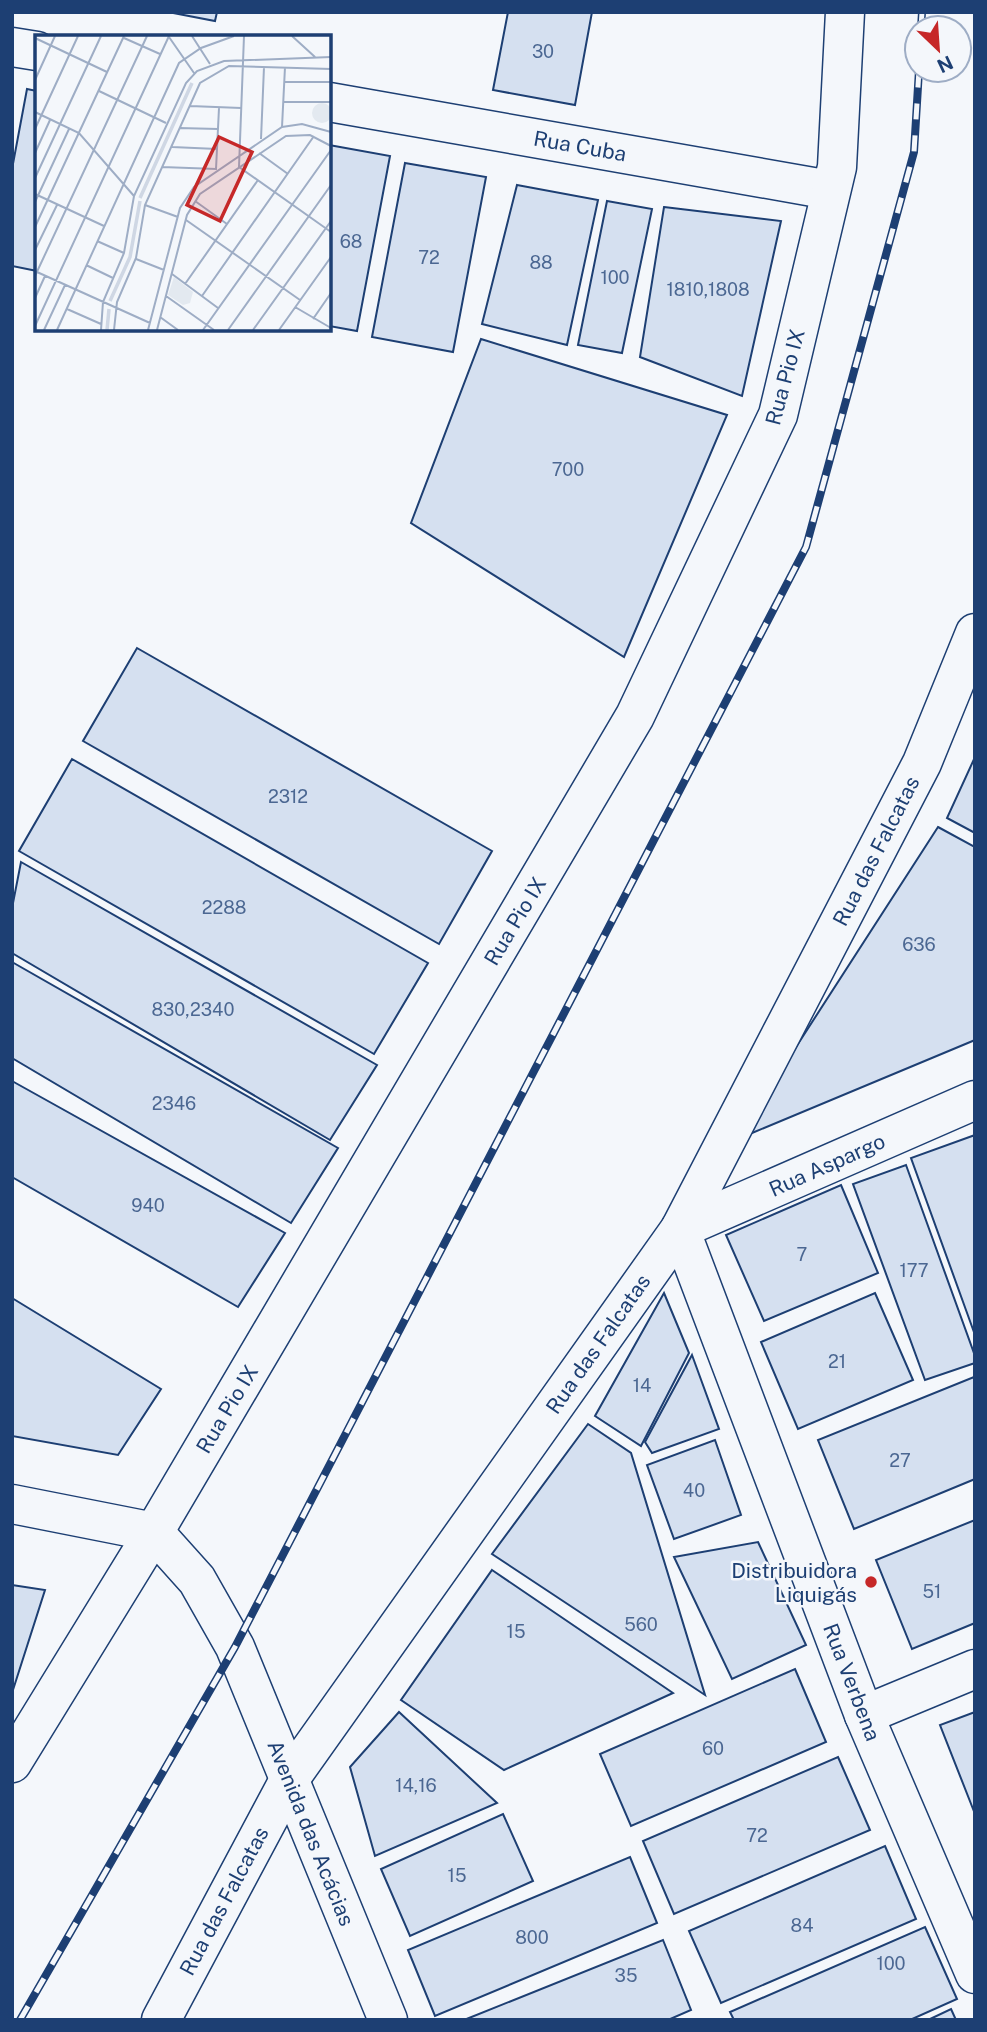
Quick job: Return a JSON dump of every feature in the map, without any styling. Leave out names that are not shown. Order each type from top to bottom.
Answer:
[{"type":"street","name":"Rua Pio IX","points":[[12,1763],[154,1532],[635,716],[778,415],[837,167],[845,12]]},
{"type":"street","points":[[12,47],[35,51]]},
{"type":"street","name":"Rua Cuba","points":[[331,102],[830,190]]},
{"type":"street","name":"Rua das Falcatas","points":[[162,2020],[289,1780],[680,1229],[922,763],[975,633]]},
{"type":"street","name":"Rua Aspargo","points":[[680,1229],[975,1100]]},
{"type":"street","name":"Rua Verbena","points":[[680,1229],[864,1715],[975,1974]]},
{"type":"street","points":[[12,1504],[154,1532]]},
{"type":"street","name":"Avenida das Acácias","points":[[154,1532],[197,1580],[234,1647],[388,2020]]},
{"type":"street","points":[[864,1715],[975,1669]]},
{"type":"building","points":[[168,12],[217,12],[215,21]]},
{"type":"building","points":[[508,12],[592,12],[575,105],[493,90]]},
{"type":"building","points":[[27,89],[35,91],[35,271],[12,266],[12,169]]},
{"type":"building","points":[[331,145],[390,156],[357,331],[331,326]]},
{"type":"building","points":[[405,163],[486,177],[453,352],[372,337]]},
{"type":"building","points":[[517,185],[598,200],[567,345],[482,324]]},
{"type":"building","points":[[607,201],[652,209],[622,353],[578,345]]},
{"type":"building","points":[[664,207],[781,221],[742,396],[640,357]]},
{"type":"building","points":[[481,339],[727,415],[624,657],[411,523]]},
{"type":"building","points":[[137,648],[492,851],[439,944],[83,741]]},
{"type":"building","points":[[975,757],[975,833],[947,818]]},
{"type":"building","points":[[72,759],[428,963],[374,1054],[19,851]]},
{"type":"building","points":[[938,827],[975,847],[975,1040],[752,1133],[745,1126]]},
{"type":"building","points":[[21,862],[377,1065],[330,1140],[12,953],[12,908]]},
{"type":"building","points":[[12,962],[338,1148],[291,1223],[12,1058]]},
{"type":"building","points":[[12,1081],[285,1233],[238,1307],[12,1177]]},
{"type":"building","points":[[975,1135],[975,1335],[911,1158]]},
{"type":"building","points":[[906,1165],[975,1356],[975,1363],[925,1380],[853,1184]]},
{"type":"building","points":[[841,1185],[878,1273],[764,1321],[726,1235]]},
{"type":"building","points":[[664,1293],[689,1353],[641,1446],[595,1416]]},
{"type":"building","points":[[875,1293],[913,1380],[798,1429],[761,1342]]},
{"type":"building","points":[[12,1298],[161,1389],[118,1455],[12,1436]]},
{"type":"building","points":[[692,1355],[719,1429],[652,1453],[645,1442]]},
{"type":"building","points":[[974,1377],[975,1479],[854,1529],[818,1440]]},
{"type":"building","points":[[588,1424],[631,1453],[705,1695],[492,1554]]},
{"type":"building","points":[[715,1440],[741,1515],[674,1539],[647,1465]]},
{"type":"building","points":[[975,1520],[975,1623],[912,1649],[876,1560]]},
{"type":"building","points":[[758,1542],[806,1645],[732,1679],[674,1557]]},
{"type":"building","points":[[492,1570],[673,1693],[504,1770],[401,1700]]},
{"type":"building","points":[[12,1585],[45,1590],[12,1693]]},
{"type":"building","points":[[795,1669],[826,1742],[631,1826],[600,1754]]},
{"type":"building","points":[[399,1712],[497,1803],[375,1856],[350,1767]]},
{"type":"building","points":[[975,1712],[975,1814],[940,1725]]},
{"type":"building","points":[[838,1757],[870,1830],[674,1914],[643,1841]]},
{"type":"building","points":[[503,1814],[533,1881],[410,1936],[381,1869]]},
{"type":"building","points":[[885,1846],[916,1919],[721,2003],[689,1931]]},
{"type":"building","points":[[630,1857],[657,1923],[435,2016],[408,1950]]},
{"type":"building","points":[[925,1927],[957,1999],[910,2020],[734,2020],[730,2012]]},
{"type":"building","points":[[663,1940],[691,2010],[668,2020],[464,2020]]},
{"type":"building","points":[[951,2009],[956,2020],[928,2020]]},
{"type":"railway","points":[[20,2020],[235,1647],[806,547],[914,152],[918,84]]},
{"type":"place","name":"Distribuidora Liquigás","points":[[871,1582]]}]
